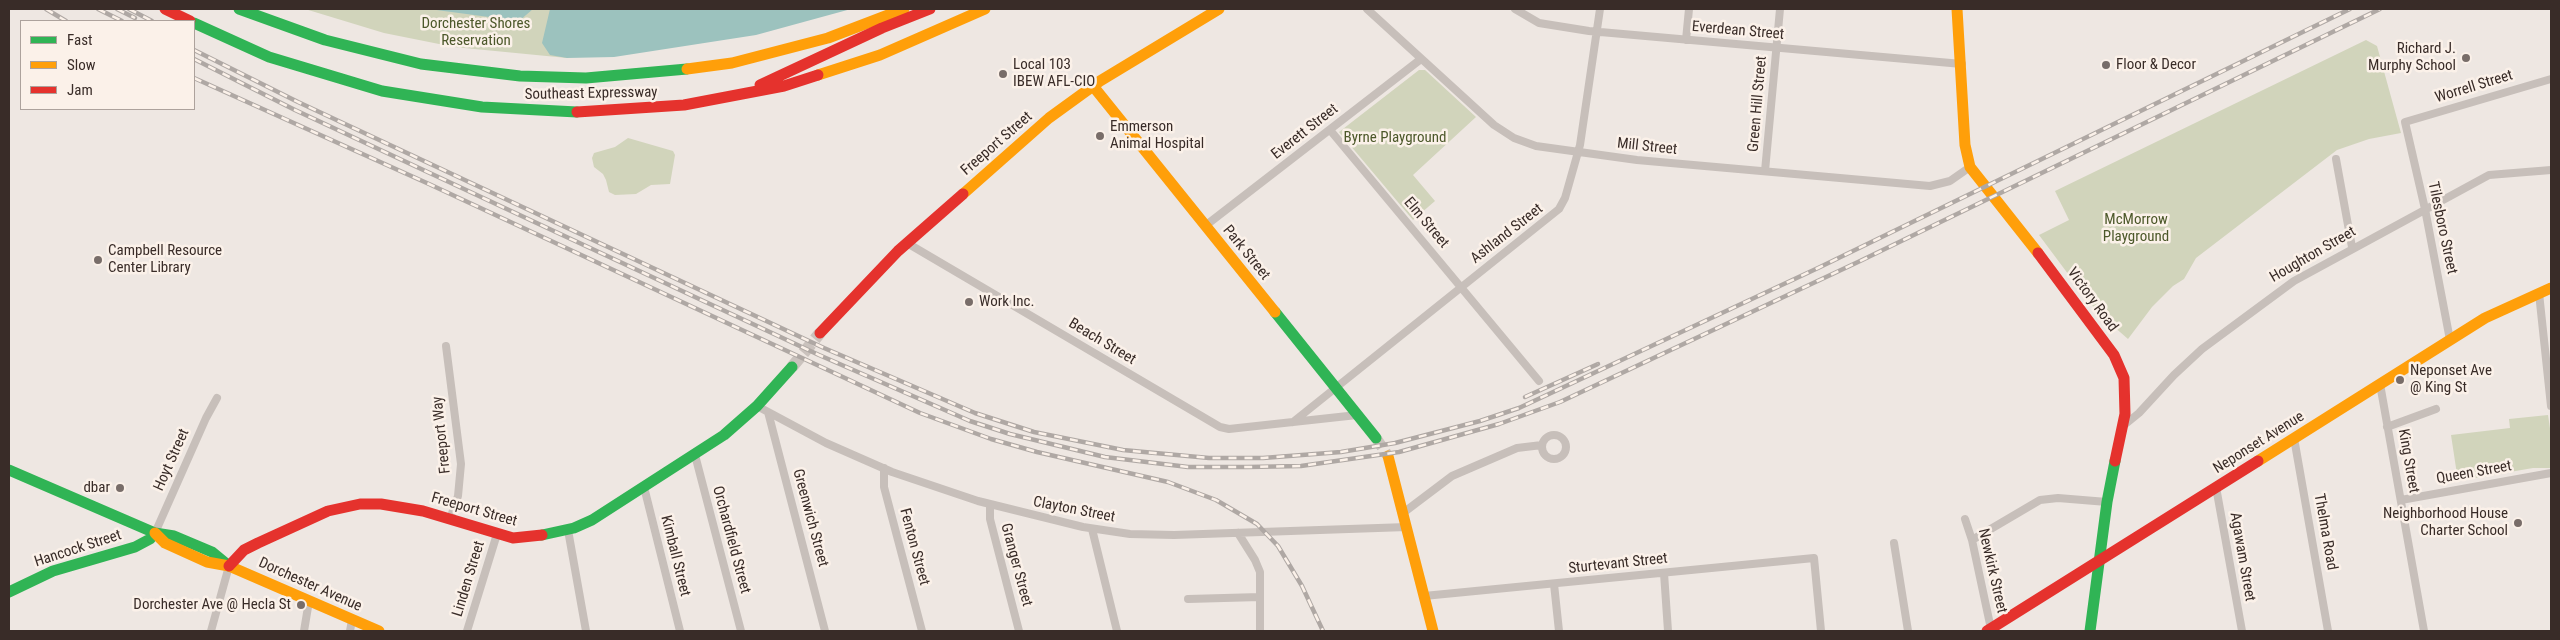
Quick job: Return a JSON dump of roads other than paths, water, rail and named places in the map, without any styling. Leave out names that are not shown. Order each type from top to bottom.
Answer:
[{"type":"main road","points":[[165,9],[188,20]]},
{"type":"main road","name":"Southeast Expressway","points":[[239,9],[324,40],[388,58],[453,69],[520,76],[586,78],[651,74],[717,66],[781,51],[843,32],[904,9]]},
{"type":"main road","points":[[734,97],[882,28],[930,9]]},
{"type":"main road","points":[[781,51],[882,28],[939,9]]},
{"type":"main road","name":"Southeast Expressway","points":[[195,23],[254,51],[308,71],[382,91],[448,103],[515,110],[582,112],[650,108],[734,97],[784,86],[848,66],[912,42],[986,9]]},
{"type":"main road","name":"Freeport Street","points":[[820,334],[907,243],[1035,130],[1093,86],[1219,9]]},
{"type":"main road","name":"Victory Road","points":[[1957,9],[1962,64],[1965,145],[1970,167],[2027,237],[2117,360],[2123,375],[2126,390],[2123,426],[2097,562],[2090,631]]},
{"type":"main road","name":"Park Street","points":[[1093,86],[1376,438]]},
{"type":"main road","name":"Neponset Avenue","points":[[1989,630],[2495,312],[2551,288]]},
{"type":"main road","name":"Freeport Street","points":[[229,566],[250,547],[328,511],[350,505],[370,503],[402,507],[450,519],[497,534],[530,538],[568,530],[592,520],[724,435],[757,406],[792,367]]},
{"type":"main road","points":[[1388,456],[1433,631]]},
{"type":"main road","name":"Dorchester Avenue","points":[[9,470],[155,533],[165,543],[207,562],[229,566],[309,601],[351,625],[379,631]]},
{"type":"main road","name":"Hancock Street","points":[[9,592],[36,578],[62,568],[135,547],[150,539],[155,533]]},
{"type":"street","name":"Mill Street","points":[[1367,9],[1488,120],[1509,135],[1536,146],[1577,153],[1765,172],[1934,186],[1950,181],[1970,167]]},
{"type":"street","name":"Everdean Street","points":[[1515,9],[1539,23],[1596,32],[1962,64]]},
{"type":"street","name":"Ashland Street","points":[[1335,388],[1559,209],[1565,198],[1577,153],[1600,9]]},
{"type":"street","points":[[1686,40],[1689,9]]},
{"type":"street","name":"Green Hill Street","points":[[1765,172],[1780,9]]},
{"type":"street","name":"Everett Street","points":[[1205,226],[1421,59]]},
{"type":"street","name":"Worrell Street","points":[[2405,122],[2551,79]]},
{"type":"street","name":"Tilesboro Street","points":[[2405,122],[2425,209],[2450,340]]},
{"type":"street","name":"Elm Street","points":[[1330,130],[1539,381]]},
{"type":"street","points":[[2336,159],[2352,247]]},
{"type":"street","name":"Houghton Street","points":[[2123,426],[2139,414],[2191,358],[2230,326],[2286,286],[2352,247],[2492,174],[2551,170]]},
{"type":"street","name":"Beach Street","points":[[907,243],[1220,427],[1229,429],[1356,415]]},
{"type":"street","points":[[2539,293],[2551,406]]},
{"type":"street","name":"Freeport Way","points":[[446,346],[461,464],[458,496],[450,519]]},
{"type":"street","name":"King Street","points":[[2380,384],[2424,631]]},
{"type":"street","points":[[1293,422],[1335,388]]},
{"type":"street","name":"Hoyt Street","points":[[155,533],[206,418],[217,398]]},
{"type":"street","name":"Clayton Street","points":[[757,406],[826,443],[884,468],[990,505],[1092,529],[1152,535],[1407,527]]},
{"type":"street","points":[[2387,427],[2436,409]]},
{"type":"street","name":"Greenwich Street","points":[[768,412],[825,631]]},
{"type":"street","name":"Thelma Road","points":[[2294,438],[2328,631]]},
{"type":"street","points":[[1403,513],[1452,476],[1517,448],[1542,445]]},
{"type":"street","name":"Orchardfield Street","points":[[695,455],[741,631]]},
{"type":"street","name":"Fenton Street","points":[[884,468],[884,487],[922,631]]},
{"type":"street","name":"Queen Street","points":[[2400,500],[2551,473]]},
{"type":"street","name":"Kimball Street","points":[[644,487],[680,631]]},
{"type":"street","name":"Agawam Street","points":[[2216,487],[2242,631]]},
{"type":"street","points":[[1972,540],[2040,500],[2058,498],[2107,502]]},
{"type":"street","name":"Granger Street","points":[[990,505],[990,518],[1019,631]]},
{"type":"street","name":"Newkirk Street","points":[[1965,519],[1972,540],[1989,630]]},
{"type":"street","points":[[1092,529],[1117,631]]},
{"type":"street","points":[[568,530],[586,631]]},
{"type":"street","points":[[1238,533],[1258,566],[1260,631]]},
{"type":"street","name":"Linden Street","points":[[467,631],[497,534]]},
{"type":"street","points":[[1894,543],[1908,631]]},
{"type":"street","name":"Sturtevant Street","points":[[1424,596],[1814,558],[1821,631]]},
{"type":"street","points":[[211,631],[229,566]]},
{"type":"street","points":[[1664,573],[1668,631]]},
{"type":"street","points":[[1554,584],[1559,631]]},
{"type":"street","points":[[1188,599],[1260,597]]},
{"type":"street","points":[[304,631],[309,601]]},
{"type":"water","points":[[429,9],[533,9],[519,21]]},
{"type":"water","points":[[550,9],[851,9],[756,35],[614,57],[567,58],[550,55],[542,43]]},
{"type":"tunnel","points":[[792,367],[820,333]]},
{"type":"tunnel","points":[[1376,438],[1388,456]]},
{"type":"railway","points":[[46,9],[64,20]]},
{"type":"railway","points":[[98,9],[120,20]]},
{"type":"railway","points":[[117,9],[135,18]]},
{"type":"railway","points":[[129,9],[150,20]]},
{"type":"railway","points":[[195,50],[298,102],[824,348],[975,413],[1034,432],[1123,450],[1209,458],[1263,458],[1341,452],[1395,443],[1480,421],[1519,408],[1818,268],[2350,9]]},
{"type":"railway","points":[[195,60],[295,110],[819,355],[970,421],[1010,434],[1105,457],[1188,467],[1301,466],[1399,452],[1499,424],[1560,402],[1858,262],[2380,9]]},
{"type":"railway","points":[[195,78],[429,184],[920,413],[991,439],[1037,452],[1168,482],[1216,500],[1257,524],[1278,546],[1302,586],[1323,631]]},
{"type":"railway","points":[[1525,397],[1598,364]]},
{"type":"place","name":"Richard J. Murphy School","points":[[2466,58]]},
{"type":"place","name":"Floor & Decor","points":[[2106,65]]},
{"type":"place","name":"Local 103 IBEW AFL-CIO","points":[[1003,74]]},
{"type":"place","name":"Emmerson Animal Hospital","points":[[1100,136]]},
{"type":"place","name":"Campbell Resource Center Library","points":[[98,260]]},
{"type":"place","name":"Work Inc.","points":[[969,302]]},
{"type":"place","name":"Neponset Ave @ King St","points":[[2400,380]]},
{"type":"place","name":"dbar","points":[[120,488]]},
{"type":"place","name":"Neighborhood House Charter School","points":[[2518,523]]},
{"type":"place","name":"Dorchester Ave @ Hecla St","points":[[301,605]]},
{"type":"park label","name":"Dorchester Shores Reservation","points":[[476,32]]},
{"type":"park label","name":"Byrne Playground","points":[[1395,138]]},
{"type":"park label","name":"McMorrow Playground","points":[[2136,228]]}]
